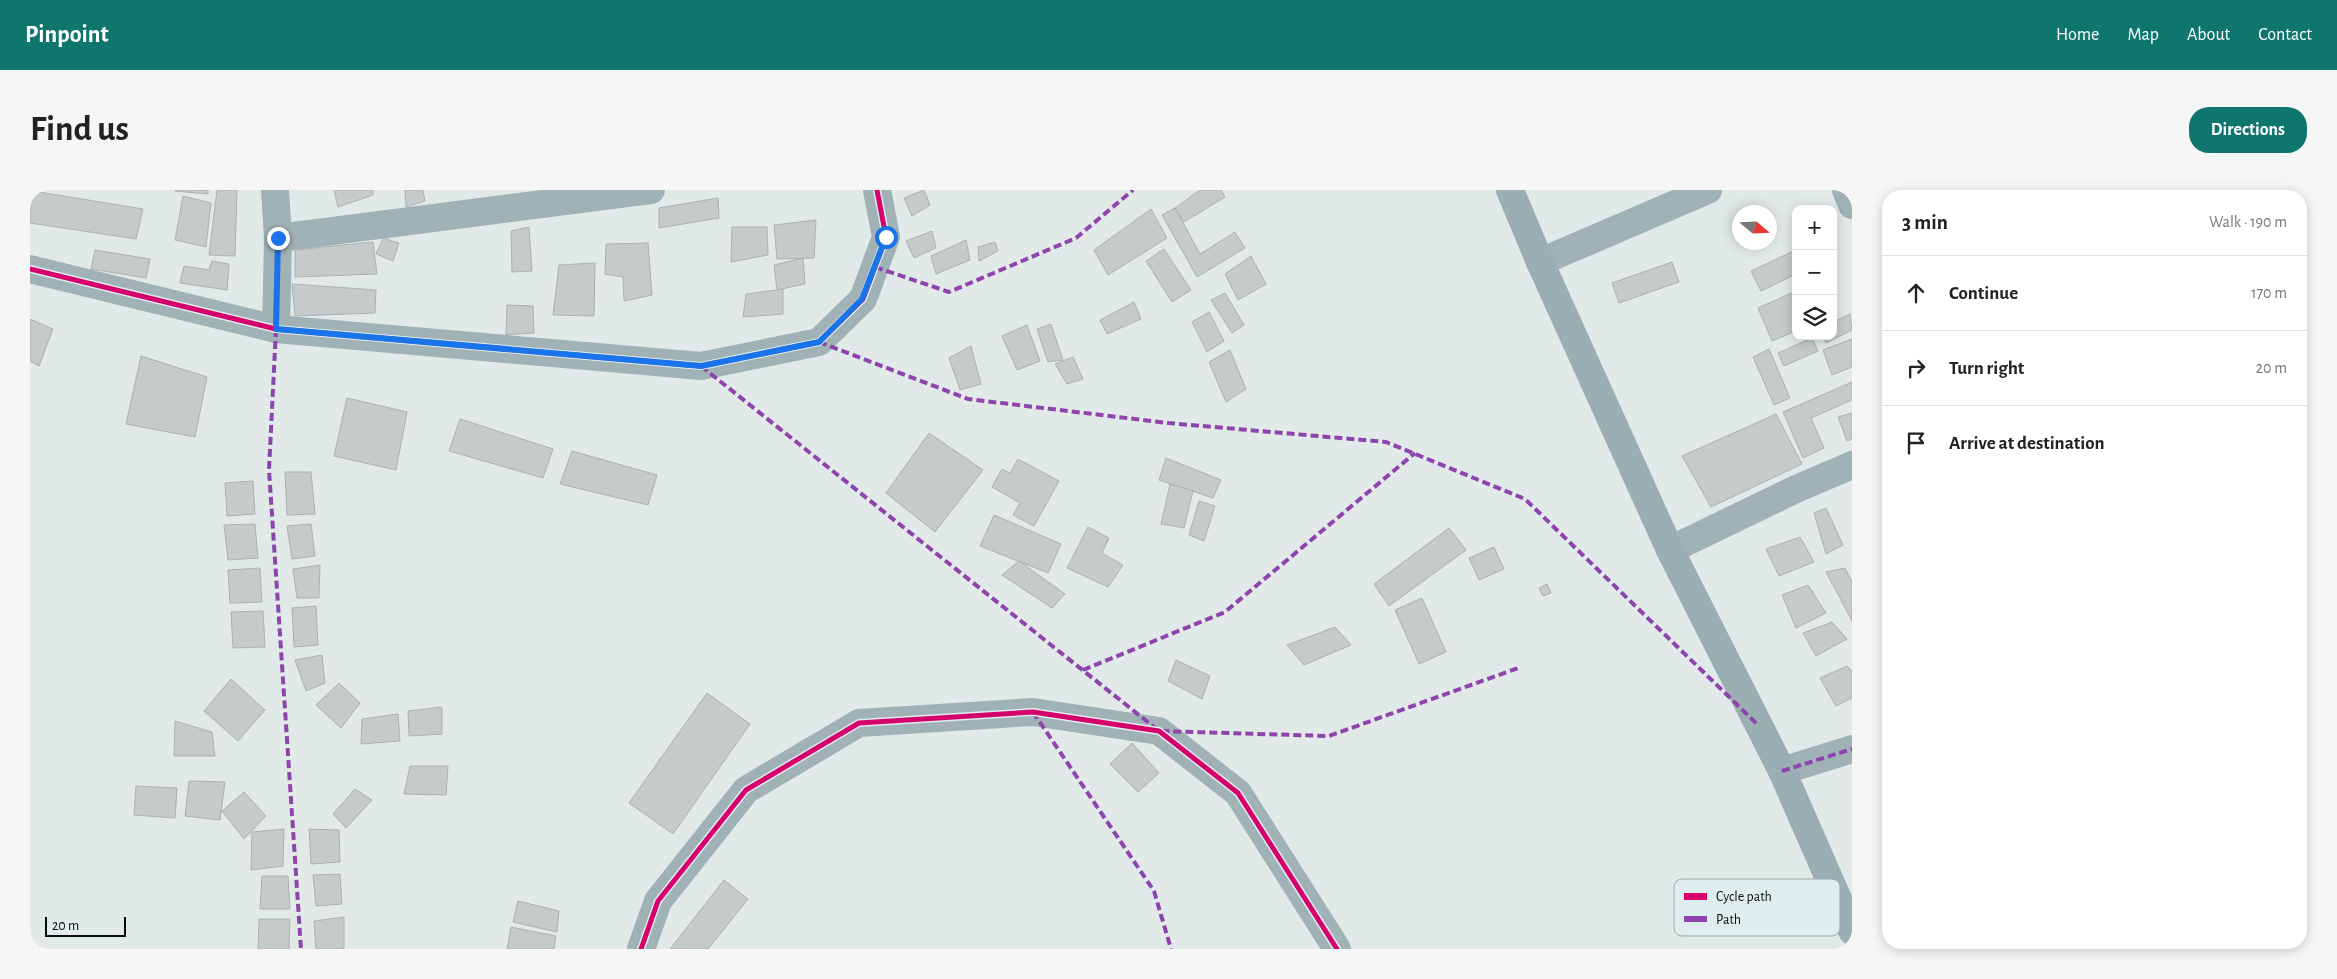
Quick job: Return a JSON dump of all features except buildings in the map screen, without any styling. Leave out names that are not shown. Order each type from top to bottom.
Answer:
[{"type":"street","points":[[275,190],[278,238],[276,329]]},
{"type":"street","points":[[278,238],[651,190]]},
{"type":"street","points":[[30,269],[276,329],[701,366],[819,342],[862,299],[886,237],[877,190]]},
{"type":"street","points":[[1510,190],[1540,262],[1670,550],[1782,771],[1830,879]]},
{"type":"street","points":[[1540,262],[1708,190]]},
{"type":"street","points":[[1846,190],[1852,205]]},
{"type":"street","points":[[1670,550],[1796,489],[1852,465]]},
{"type":"street","points":[[641,949],[658,901],[746,790],[859,723],[1034,712],[1159,731],[1238,793],[1337,949]]},
{"type":"street","points":[[1782,771],[1852,749]]},
{"type":"street","points":[[1840,903],[1852,930]]},
{"type":"marked path","points":[[875,267],[949,292],[1076,238],[1133,190]]},
{"type":"marked path","points":[[276,329],[269,470],[301,949]]},
{"type":"marked path","points":[[819,342],[968,399],[1168,423],[1386,442],[1525,499],[1758,725]]},
{"type":"marked path","points":[[701,366],[1159,731],[1329,736],[1521,667]]},
{"type":"marked path","points":[[1083,670],[1225,612],[1415,453]]},
{"type":"marked path","points":[[1033,712],[1154,891],[1171,949]]},
{"type":"marked path","points":[[1782,771],[1852,749]]},
{"type":"cycle path","points":[[30,269],[276,329],[701,366],[819,342],[863,299],[886,237],[877,190]]},
{"type":"cycle path","points":[[641,949],[658,901],[746,790],[859,723],[1033,712],[1159,731],[1238,793],[1337,949]]},
{"type":"route","points":[[278,238],[276,329],[701,366],[819,342],[862,299],[886,237]]}]
